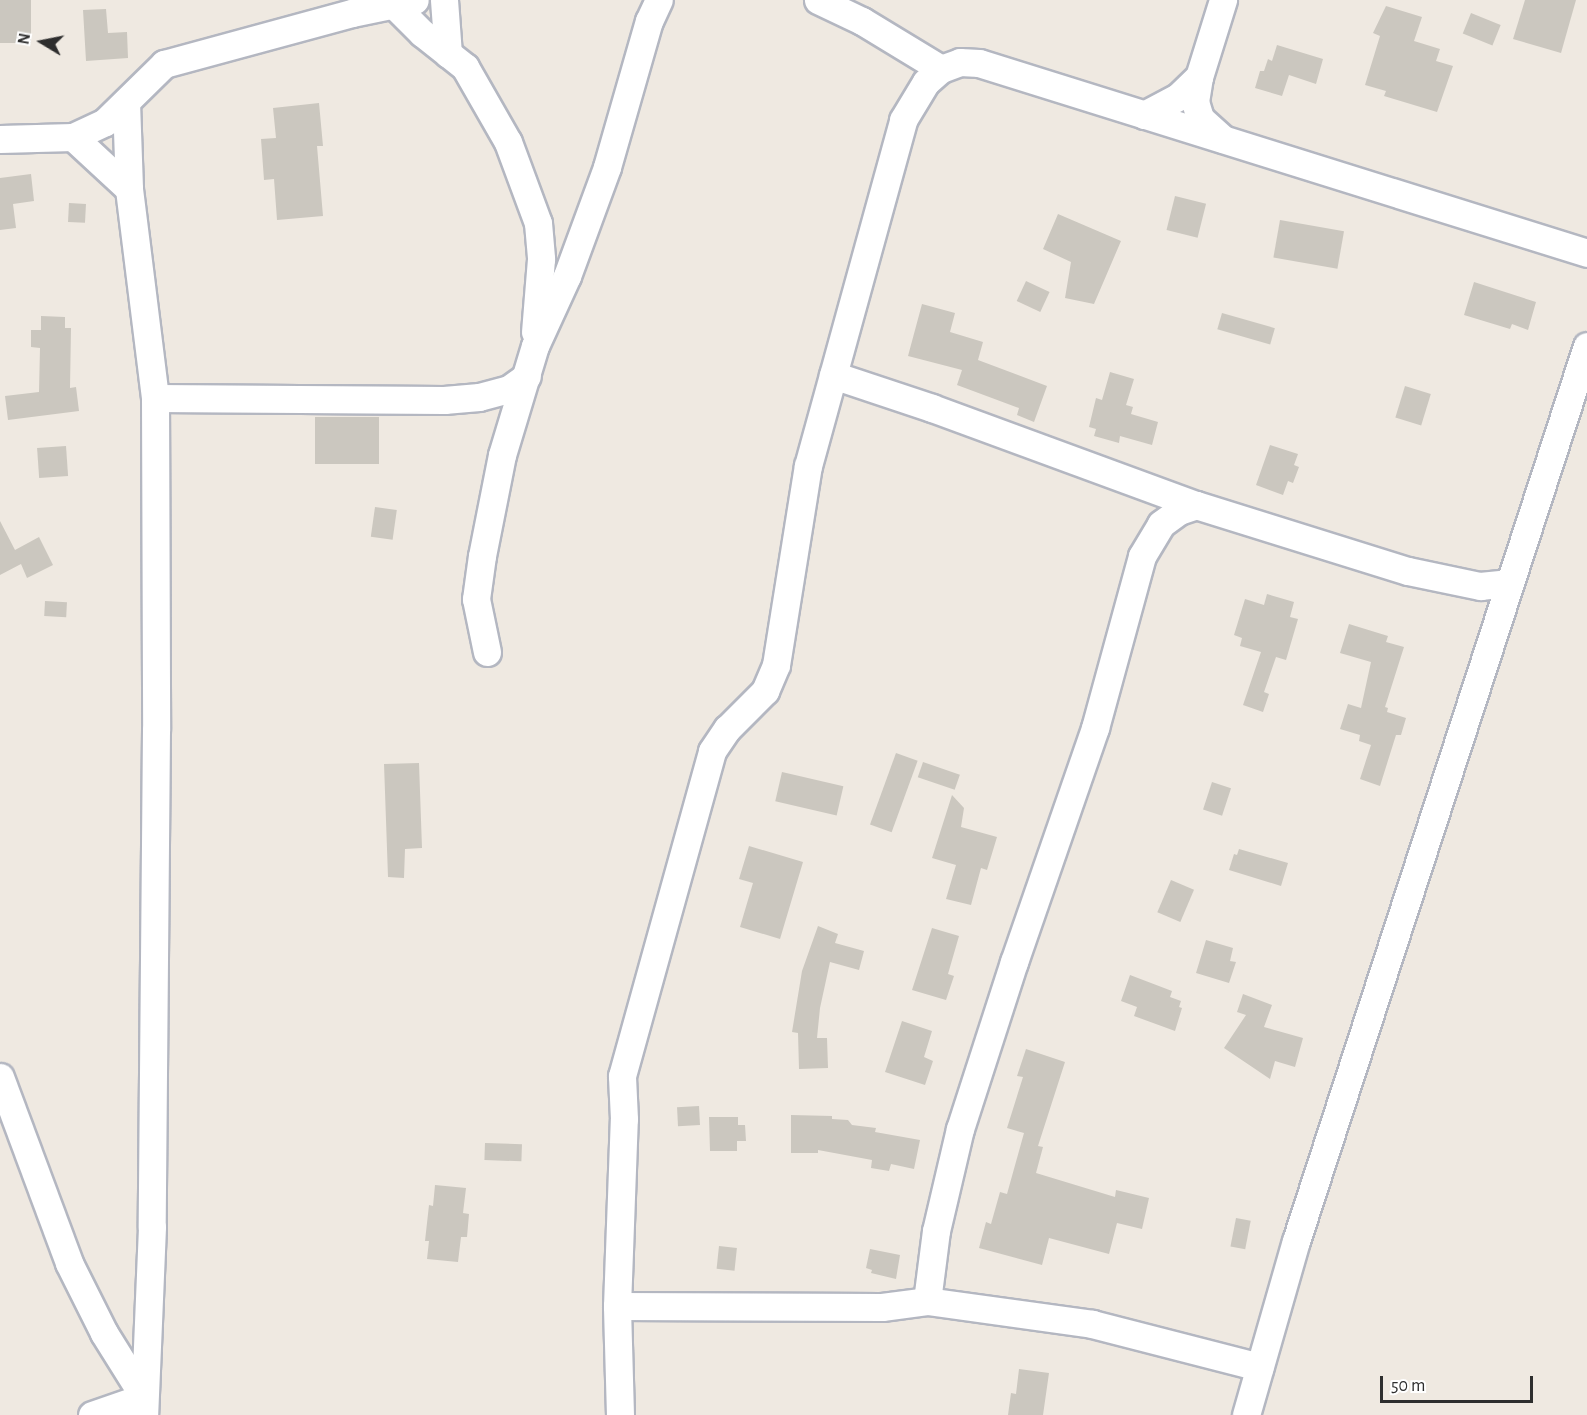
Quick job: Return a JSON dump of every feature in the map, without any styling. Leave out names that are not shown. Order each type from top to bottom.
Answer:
[{"type":"street","points":[[444,0],[448,54]]},
{"type":"street","points":[[534,346],[567,276],[599,189],[649,21],[659,0]]},
{"type":"street","points":[[818,0],[862,21],[941,69]]},
{"type":"street","points":[[1223,0],[1213,39],[1199,77],[1195,102],[1200,118],[1223,140]]},
{"type":"street","points":[[0,139],[73,137],[105,122],[164,64],[404,2],[448,54],[465,68],[508,142],[538,223],[541,259],[534,346],[502,455],[476,599],[487,652]]},
{"type":"street","points":[[620,1415],[617,1306],[622,1076],[712,751],[727,729],[765,691],[776,665],[808,466],[903,120],[926,82],[941,69],[960,62],[979,63],[1587,253]]},
{"type":"street","points":[[1144,115],[1179,96],[1199,77]]},
{"type":"street","points":[[126,102],[129,189],[154,399],[156,730],[152,1227],[144,1406]]},
{"type":"street","points":[[73,137],[129,189]]},
{"type":"street","points":[[1246,1415],[1296,1241],[1587,346]]},
{"type":"street","points":[[833,375],[932,408],[1196,505],[1408,571],[1480,586],[1510,583]]},
{"type":"street","points":[[154,399],[444,400],[479,397],[509,389],[527,376]]},
{"type":"street","points":[[927,1301],[936,1231],[960,1129],[1014,962],[1095,728],[1142,556],[1161,524],[1179,511],[1196,505]]},
{"type":"street","points":[[0,1077],[69,1263],[144,1406]]},
{"type":"street","points":[[617,1306],[882,1307],[927,1301],[1092,1324],[1260,1367]]},
{"type":"street","points":[[92,1415],[144,1406]]},
{"type":"building","points":[[0,0],[31,0],[31,43],[0,43]]},
{"type":"building","points":[[1525,0],[1576,0],[1561,53],[1513,39]]},
{"type":"building","points":[[1386,6],[1422,17],[1414,41],[1440,49],[1436,61],[1453,66],[1437,112],[1384,96],[1386,91],[1365,85],[1380,36],[1373,33]]},
{"type":"building","points":[[106,9],[108,33],[127,32],[128,58],[86,61],[83,10]]},
{"type":"building","points":[[1471,13],[1501,25],[1492,45],[1463,33]]},
{"type":"building","points":[[1277,45],[1323,59],[1316,84],[1289,75],[1282,96],[1255,88],[1260,71],[1264,71],[1268,59],[1272,61]]},
{"type":"building","points":[[319,103],[323,146],[317,146],[323,216],[277,220],[274,179],[264,180],[261,139],[276,138],[273,108]]},
{"type":"building","points":[[31,174],[34,201],[13,204],[16,228],[0,230],[0,178]]},
{"type":"building","points":[[1175,196],[1206,204],[1198,238],[1167,230]]},
{"type":"building","points":[[69,203],[86,204],[85,223],[68,222]]},
{"type":"building","points":[[1058,214],[1121,241],[1094,304],[1065,298],[1071,262],[1043,249]]},
{"type":"building","points":[[1280,220],[1344,231],[1337,269],[1273,257]]},
{"type":"building","points":[[1026,281],[1050,292],[1040,312],[1017,301]]},
{"type":"building","points":[[1474,282],[1536,302],[1528,330],[1512,324],[1510,329],[1464,315]]},
{"type":"building","points":[[922,304],[955,313],[950,332],[983,342],[978,360],[1047,386],[1034,422],[1017,415],[1019,408],[957,385],[962,370],[908,356]]},
{"type":"building","points":[[1222,313],[1275,328],[1270,345],[1217,329]]},
{"type":"building","points":[[41,316],[65,317],[65,328],[71,328],[70,388],[76,387],[79,411],[8,420],[5,396],[39,392],[40,348],[31,347],[31,330],[41,330]]},
{"type":"building","points":[[1110,372],[1134,379],[1126,405],[1133,407],[1131,414],[1158,422],[1152,445],[1120,436],[1119,443],[1094,436],[1096,429],[1089,427],[1096,398],[1102,400]]},
{"type":"building","points":[[1405,386],[1431,394],[1421,425],[1395,418]]},
{"type":"building","points":[[315,417],[379,417],[379,464],[315,464]]},
{"type":"building","points":[[1270,445],[1298,454],[1294,465],[1299,467],[1293,483],[1288,481],[1283,495],[1256,485]]},
{"type":"building","points":[[66,446],[68,476],[39,478],[37,448]]},
{"type":"building","points":[[375,507],[397,510],[393,540],[371,537]]},
{"type":"building","points":[[0,521],[15,550],[39,537],[53,565],[27,578],[21,564],[0,575]]},
{"type":"building","points":[[1267,594],[1294,602],[1290,617],[1298,619],[1286,660],[1276,657],[1264,692],[1269,694],[1263,712],[1243,705],[1261,652],[1240,646],[1242,638],[1234,635],[1245,599],[1264,605]]},
{"type":"building","points":[[45,601],[67,602],[66,617],[44,616]]},
{"type":"building","points":[[1349,624],[1388,636],[1386,642],[1404,647],[1385,707],[1388,708],[1387,712],[1406,718],[1401,735],[1396,735],[1380,786],[1360,779],[1371,745],[1359,741],[1360,735],[1340,729],[1348,704],[1361,708],[1371,662],[1340,653]]},
{"type":"building","points":[[896,753],[918,761],[892,832],[870,824]]},
{"type":"building","points":[[923,762],[960,775],[955,790],[918,777]]},
{"type":"building","points":[[419,763],[422,848],[405,849],[404,878],[388,877],[384,764]]},
{"type":"building","points":[[782,772],[843,786],[837,815],[775,801]]},
{"type":"building","points":[[1212,782],[1231,788],[1222,816],[1203,810]]},
{"type":"building","points":[[952,795],[964,808],[961,827],[997,837],[987,870],[981,868],[971,905],[946,899],[956,865],[932,858]]},
{"type":"building","points":[[749,846],[803,862],[780,939],[740,927],[753,883],[739,879]]},
{"type":"building","points":[[1239,849],[1288,863],[1281,886],[1229,870],[1234,854],[1237,855]]},
{"type":"building","points":[[1171,880],[1194,890],[1180,922],[1157,912]]},
{"type":"building","points":[[818,926],[838,934],[835,943],[864,951],[859,970],[830,962],[820,1008],[817,1038],[827,1038],[828,1068],[799,1069],[798,1033],[792,1032],[802,971]]},
{"type":"building","points":[[932,928],[959,936],[948,974],[954,976],[946,1000],[912,990]]},
{"type":"building","points":[[1206,940],[1233,948],[1230,961],[1236,962],[1229,983],[1196,973]]},
{"type":"building","points":[[1130,975],[1172,991],[1170,997],[1181,1001],[1179,1007],[1182,1008],[1175,1031],[1134,1016],[1137,1007],[1121,1001]]},
{"type":"building","points":[[1243,994],[1272,1005],[1264,1027],[1303,1038],[1295,1067],[1275,1061],[1270,1079],[1224,1048],[1246,1015],[1237,1012]]},
{"type":"building","points":[[902,1021],[932,1031],[924,1057],[933,1061],[925,1085],[885,1072]]},
{"type":"building","points":[[1026,1049],[1065,1062],[1038,1146],[1043,1147],[1036,1173],[1115,1197],[1116,1190],[1149,1198],[1142,1229],[1117,1223],[1109,1254],[1049,1238],[1042,1265],[979,1248],[986,1222],[991,1224],[1000,1192],[1007,1194],[1024,1133],[1007,1128],[1023,1077],[1017,1076]]},
{"type":"building","points":[[699,1106],[700,1125],[678,1126],[677,1107]]},
{"type":"building","points":[[791,1115],[832,1116],[832,1119],[848,1120],[852,1125],[876,1128],[875,1132],[920,1140],[914,1169],[891,1164],[889,1171],[871,1168],[872,1160],[818,1150],[818,1153],[791,1153]]},
{"type":"building","points":[[709,1117],[738,1117],[738,1125],[745,1125],[746,1141],[737,1141],[737,1151],[710,1151]]},
{"type":"building","points":[[485,1143],[522,1144],[521,1161],[484,1160]]},
{"type":"building","points":[[435,1185],[466,1188],[463,1213],[469,1214],[467,1237],[461,1237],[458,1262],[427,1259],[429,1241],[425,1241],[429,1205],[433,1206]]},
{"type":"building","points":[[1236,1218],[1251,1221],[1245,1249],[1230,1246]]},
{"type":"building","points":[[719,1246],[737,1248],[734,1271],[717,1269]]},
{"type":"building","points":[[870,1249],[900,1255],[896,1279],[871,1273],[872,1270],[866,1268]]},
{"type":"building","points":[[1019,1369],[1049,1373],[1043,1415],[1008,1415],[1011,1393],[1016,1394]]}]
